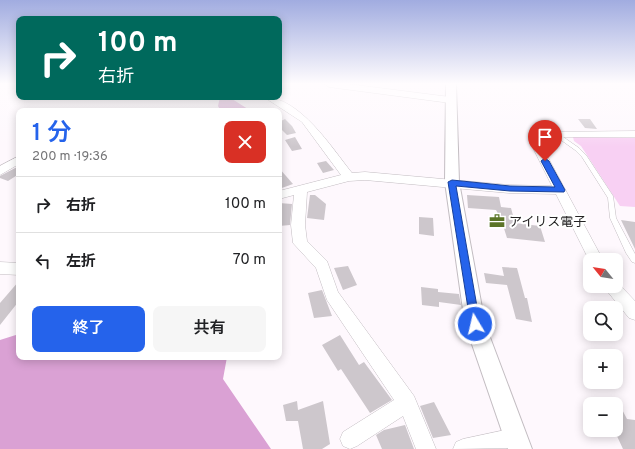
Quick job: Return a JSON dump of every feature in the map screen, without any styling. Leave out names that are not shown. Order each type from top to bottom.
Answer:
[{"type":"street","points":[[281,105],[305,120],[349,177]]},
{"type":"street","points":[[450,105],[452,182],[475,324],[517,443],[463,449]]},
{"type":"street","points":[[592,253],[539,150],[539,142],[544,138],[556,134],[635,134]]},
{"type":"street","points":[[0,170],[16,161]]},
{"type":"street","points":[[282,194],[349,177],[365,176],[452,182],[510,189],[561,190]]},
{"type":"street","points":[[301,189],[298,225],[300,243],[322,265],[332,295],[406,403],[426,449]]},
{"type":"street","points":[[0,268],[16,269]]},
{"type":"street","points":[[618,293],[635,313]]},
{"type":"street","points":[[350,439],[406,403]]},
{"type":"lane","points":[[556,134],[584,156],[611,198],[613,218],[635,260]]},
{"type":"shaded area","points":[[241,105],[246,108],[219,108],[218,106]]},
{"type":"shaded area","points":[[573,137],[635,138],[635,207],[620,206],[581,146],[574,141]]},
{"type":"shaded area","points":[[16,335],[16,360],[226,360],[223,379],[271,449],[0,449],[0,340]]},
{"type":"building","points":[[285,119],[296,133],[287,135],[282,130],[282,120]]},
{"type":"building","points":[[578,119],[590,119],[597,129],[585,128]]},
{"type":"building","points":[[295,137],[302,149],[292,151],[285,140]]},
{"type":"building","points":[[326,161],[334,170],[323,173],[317,163]]},
{"type":"building","points":[[16,168],[16,176],[8,181],[0,178],[0,176]]},
{"type":"building","points":[[282,171],[293,184],[282,188]]},
{"type":"building","points":[[310,195],[315,195],[326,204],[324,220],[307,218]]},
{"type":"building","points":[[467,195],[499,197],[501,207],[511,208],[515,223],[540,226],[545,242],[507,238],[501,219],[496,210],[468,208]]},
{"type":"building","points":[[282,203],[292,204],[290,225],[282,226]]},
{"type":"building","points":[[419,217],[433,218],[434,236],[419,234]]},
{"type":"building","points":[[621,220],[635,222],[635,249]]},
{"type":"building","points":[[348,266],[357,285],[343,290],[334,268]]},
{"type":"building","points":[[502,267],[517,268],[525,298],[527,298],[532,322],[516,319],[507,285],[486,283],[484,273],[504,276]]},
{"type":"building","points":[[16,284],[16,305],[0,325],[0,303]]},
{"type":"building","points":[[421,287],[438,289],[438,292],[459,294],[461,305],[439,302],[439,307],[422,305]]},
{"type":"building","points":[[322,290],[332,316],[314,318],[308,293]]},
{"type":"building","points":[[340,335],[359,365],[364,362],[392,400],[370,413],[341,369],[338,371],[322,345]]},
{"type":"building","points":[[297,401],[298,410],[323,401],[330,444],[322,449],[303,449],[298,421],[286,421],[283,405]]},
{"type":"building","points":[[434,402],[451,435],[433,438],[420,406]]},
{"type":"building","points":[[623,411],[627,419],[635,420],[635,449],[623,449],[617,437],[623,437]]},
{"type":"building","points":[[405,425],[414,449],[382,449],[376,435],[384,430]]},
{"type":"place","name":"アイリス電子","points":[[497,221]]},
{"type":"route","points":[[475,324],[452,182],[510,189],[561,190],[545,161]]}]
